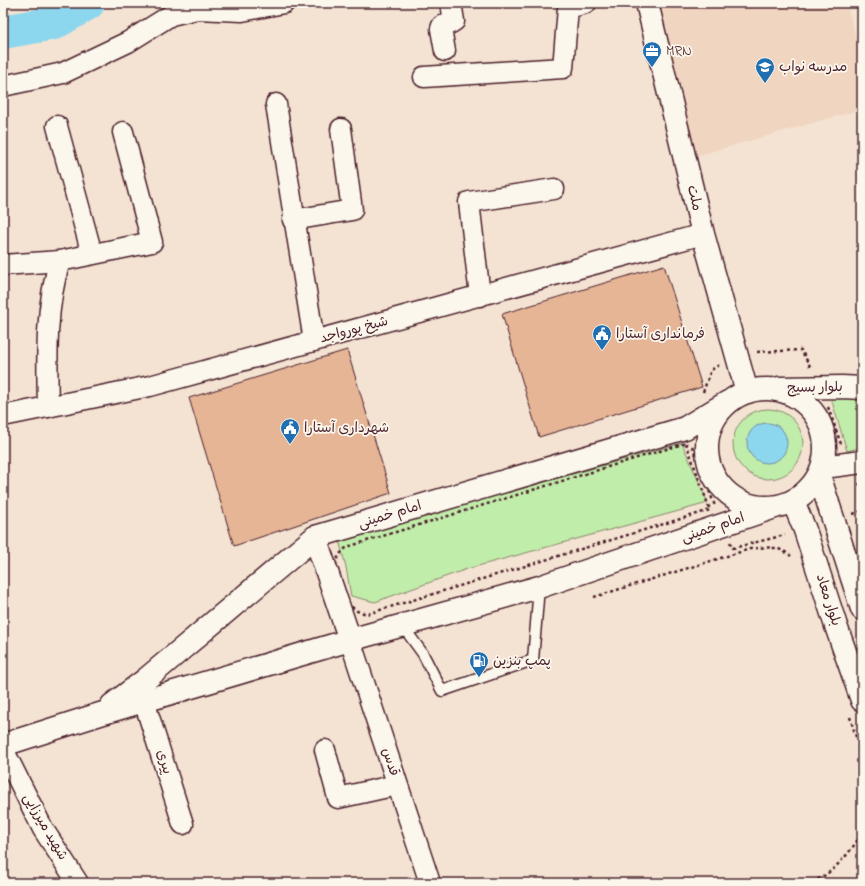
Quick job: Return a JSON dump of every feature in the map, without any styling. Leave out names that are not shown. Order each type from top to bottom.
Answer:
[{"type":"street","points":[[3,86],[63,73],[128,42],[172,9],[242,11],[284,3]]},
{"type":"street","points":[[445,51],[441,29],[442,26],[451,23],[454,20],[451,3]]},
{"type":"street","points":[[424,77],[563,68],[568,8],[586,3]]},
{"type":"street","name":"ملت","points":[[647,3],[703,234],[747,392]]},
{"type":"street","points":[[276,104],[293,220],[314,341]]},
{"type":"street","points":[[57,126],[92,254]]},
{"type":"street","points":[[293,220],[352,210],[341,129]]},
{"type":"street","points":[[3,265],[60,261],[152,242],[123,132]]},
{"type":"street","points":[[480,296],[469,202],[554,189]]},
{"type":"street","name":"شیخ پورواجد","points":[[3,416],[150,386],[703,234]]},
{"type":"street","points":[[48,407],[47,373],[49,320],[55,274],[60,261]]},
{"type":"street","name":"بلوار بسیج","points":[[769,389],[842,387],[862,388]]},
{"type":"street","points":[[757,389],[769,389],[786,392],[802,401],[815,414],[823,430],[825,448],[821,471],[808,490],[784,504],[756,506],[738,500],[723,488],[712,472],[707,454],[708,435],[715,417],[728,402],[747,392],[757,389]]},
{"type":"street","name":"امام خمینی","points":[[100,714],[145,680],[315,538],[685,428],[728,402]]},
{"type":"street","points":[[821,471],[862,462]]},
{"type":"street","points":[[821,471],[862,609]]},
{"type":"street","name":"امام خمینی","points":[[3,745],[100,714],[350,640],[539,587],[784,504]]},
{"type":"street","name":"بلوار معاد","points":[[784,504],[805,530],[836,626],[855,706]]},
{"type":"street","points":[[315,538],[350,640]]},
{"type":"street","points":[[836,626],[862,617]]},
{"type":"street","name":"قدس","points":[[350,640],[430,883]]},
{"type":"street","name":"پیری","points":[[144,701],[183,824]]},
{"type":"street","name":"شهید میرزایی","points":[[3,749],[43,829],[78,883]]},
{"type":"street","points":[[324,750],[338,798],[397,785]]},
{"type":"lane","points":[[402,625],[422,654],[442,691],[533,660],[539,587]]},
{"type":"path","points":[[686,443],[710,510],[367,614],[357,611],[349,604],[336,563],[339,555],[347,547],[686,443]]},
{"type":"path","points":[[594,597],[750,549],[766,547],[783,550],[795,559]]},
{"type":"path","points":[[855,706],[862,757]]},
{"type":"path","points":[[806,883],[820,878],[841,862],[857,842],[862,833]]},
{"type":"shaded area","name":"مدرسه نواب","points":[[648,3],[846,3],[862,58],[862,109],[685,159]]},
{"type":"green space","points":[[830,395],[862,397],[862,447],[847,451]]},
{"type":"green space","points":[[761,409],[775,409],[788,415],[797,424],[803,437],[801,457],[793,469],[775,479],[761,479],[748,473],[739,464],[733,451],[733,437],[739,424],[748,415]]},
{"type":"green space","points":[[682,443],[708,503],[467,569],[375,602],[351,596],[339,540]]},
{"type":"water","points":[[767,423],[775,425],[781,429],[785,435],[787,443],[785,451],[781,457],[775,461],[767,463],[759,461],[753,457],[749,451],[747,443],[749,435],[753,429],[759,425]]},
{"type":"building","name":"فرمانداری آستارا","points":[[664,265],[702,387],[539,437],[502,314]]},
{"type":"building","name":"شهرداری آستارا","points":[[347,350],[391,493],[234,546],[189,398]]},
{"type":"waterway","points":[[3,32],[54,23],[88,3]]},
{"type":"place","name":"MRN","points":[[652,68]]},
{"type":"place","name":"مدرسه نواب","points":[[765,84]]},
{"type":"place","name":"فرمانداری آستارا","points":[[602,351]]},
{"type":"place","name":"شهرداری آستارا","points":[[290,445]]},
{"type":"place","name":"پمپ بنزین","points":[[479,678]]}]
